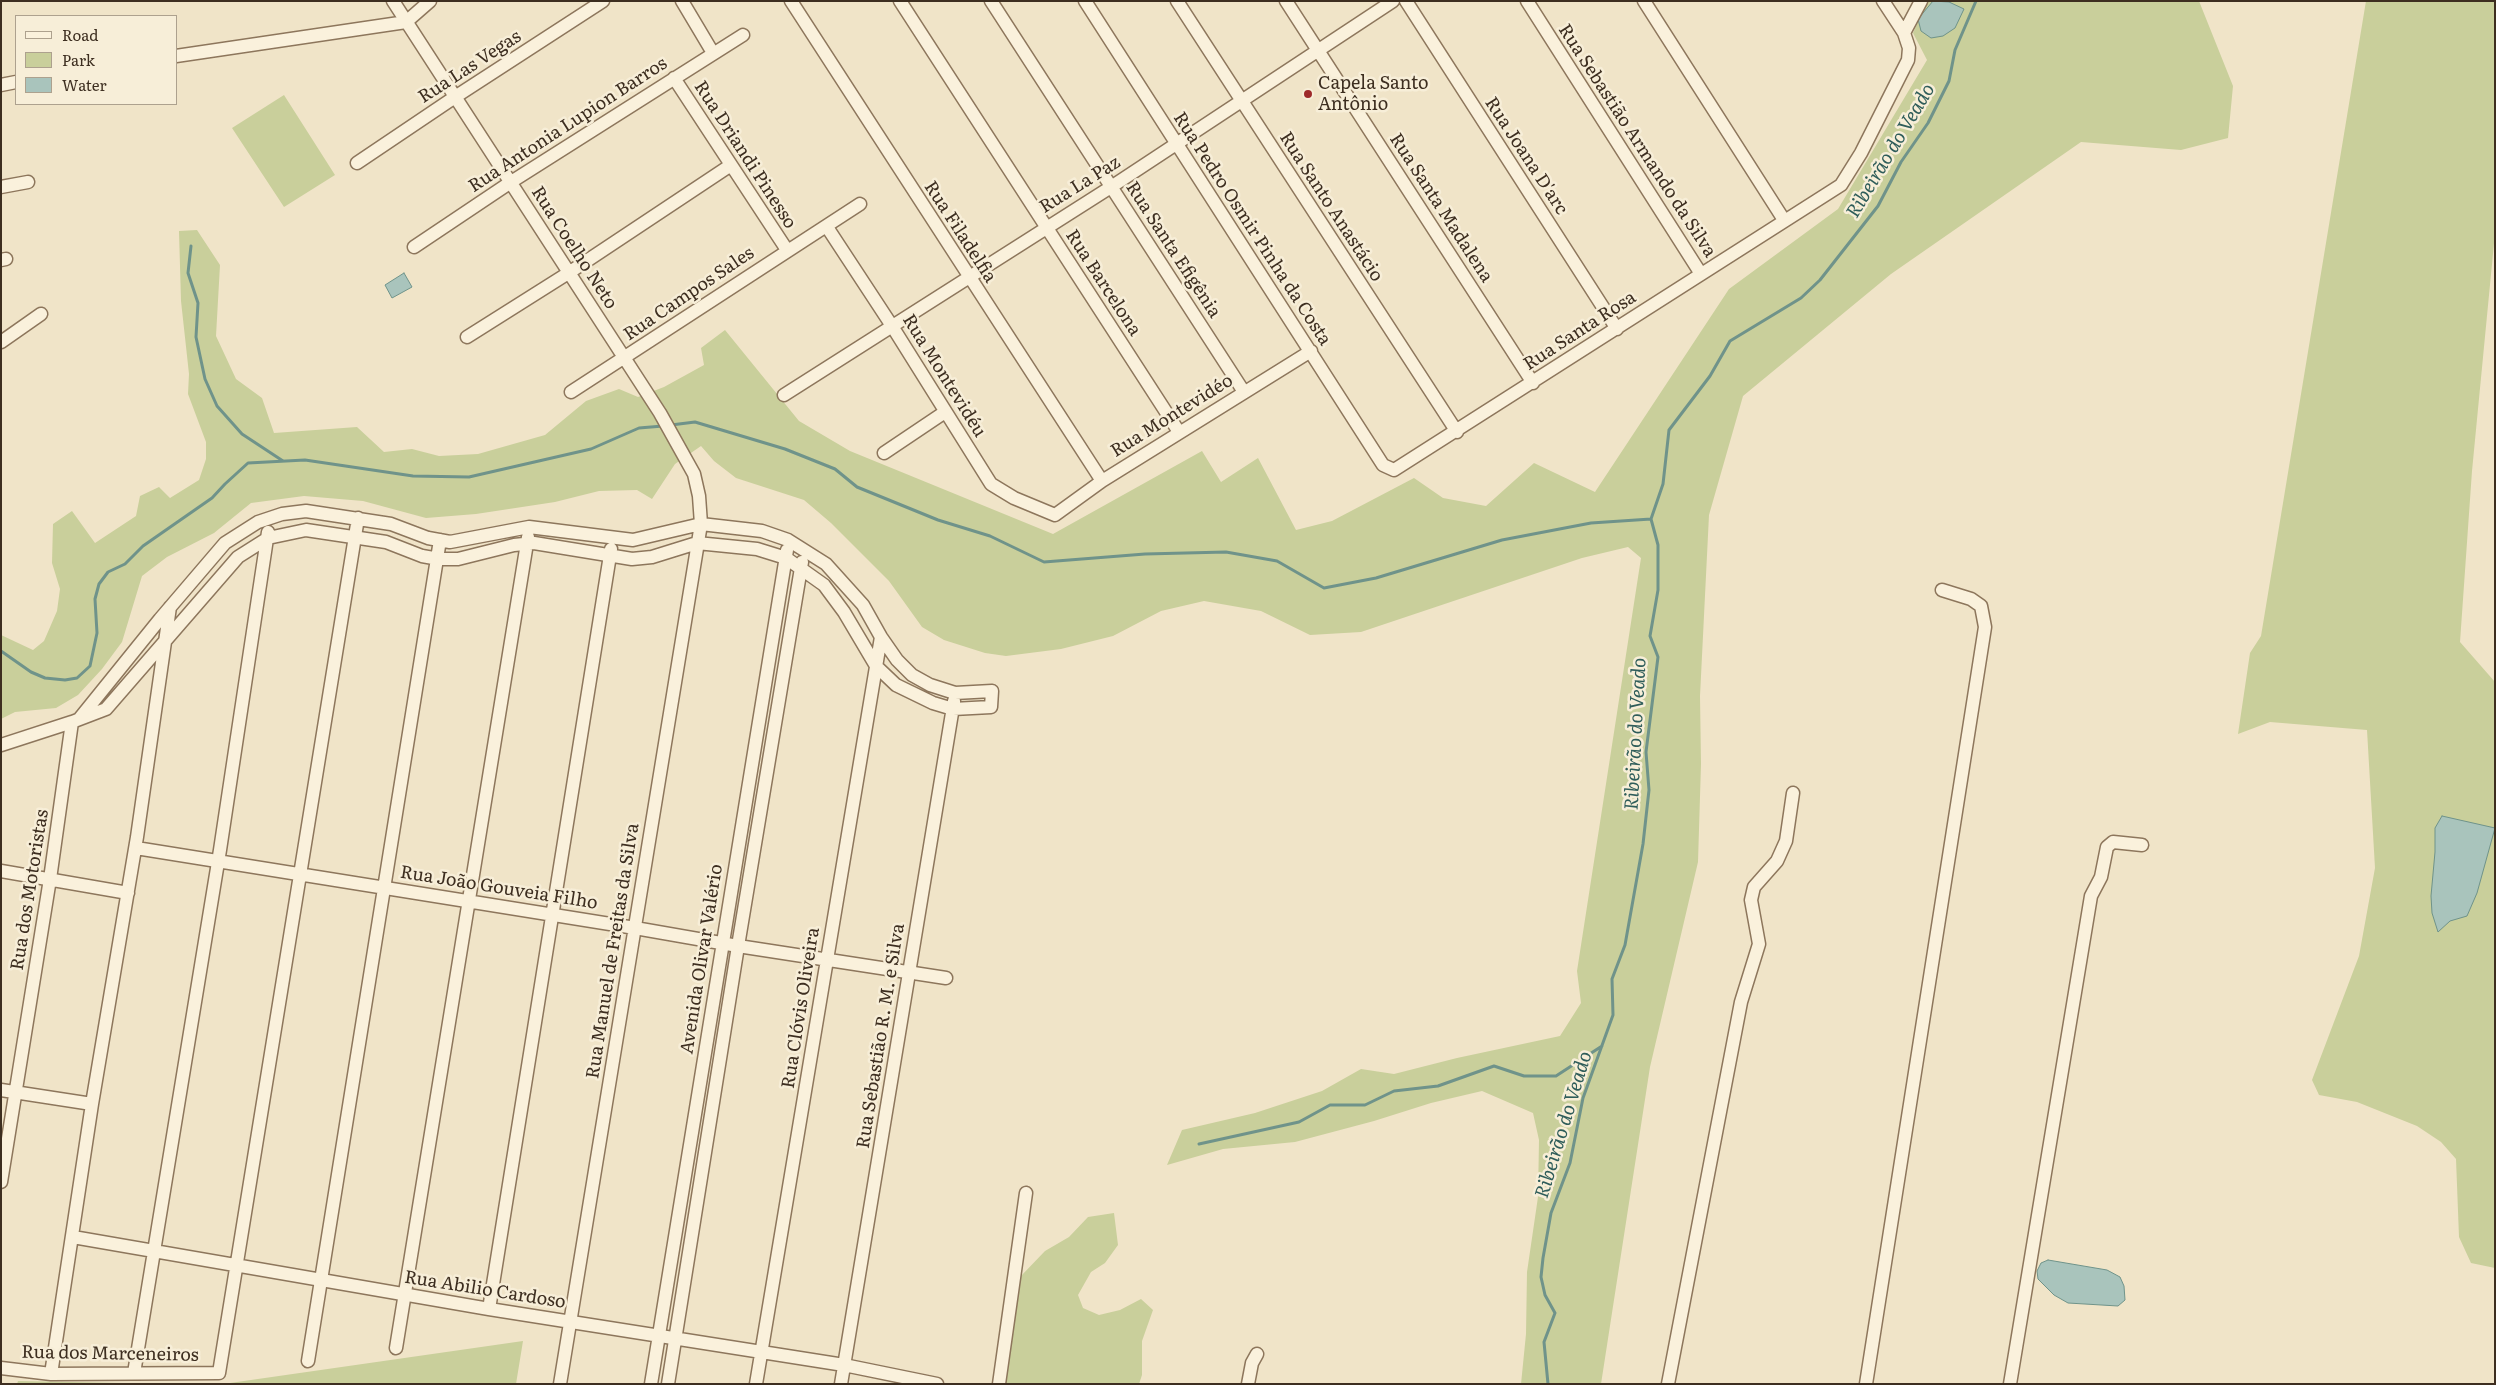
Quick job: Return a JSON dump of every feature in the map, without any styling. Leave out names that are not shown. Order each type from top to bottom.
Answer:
[{"type":"street","name":"Rua Coelho Neto","points":[[393,1],[676,438],[694,474],[700,496],[701,524]]},
{"type":"street","points":[[178,56],[406,22],[430,1]]},
{"type":"street","name":"Rua Las Vegas","points":[[357,164],[455,97],[603,1]]},
{"type":"street","points":[[682,1],[713,53]]},
{"type":"street","name":"Rua Filadelfia","points":[[791,1],[968,277],[1102,481]]},
{"type":"street","name":"Rua Barcelona","points":[[900,1],[1179,432]]},
{"type":"street","name":"Rua Santa Efigênia","points":[[991,1],[1244,392]]},
{"type":"street","name":"Rua Pedro Osmir Pinha da Costa","points":[[1085,1],[1383,465],[1394,470]]},
{"type":"street","name":"Rua Santo Anastácio","points":[[1176,1],[1457,432]]},
{"type":"street","name":"Rua Santa Madalena","points":[[1286,1],[1533,383]]},
{"type":"street","name":"Rua La Paz","points":[[784,395],[1111,187],[1393,1]]},
{"type":"street","name":"Rua Joana D'arc","points":[[1406,1],[1617,329]]},
{"type":"street","name":"Rua Sebastião Armando da Silva","points":[[1526,1],[1701,274]]},
{"type":"street","points":[[1644,1],[1784,220]]},
{"type":"street","points":[[1883,1],[1904,33],[1921,1]]},
{"type":"street","name":"Rua Santa Rosa","points":[[1394,470],[1457,432],[1841,185],[1861,154],[1908,60],[1909,48],[1904,33]]},
{"type":"street","name":"Rua Antonia Lupion Barros","points":[[414,247],[511,182],[743,35]]},
{"type":"street","name":"Rua Driandi Pinesso","points":[[674,78],[787,250]]},
{"type":"street","points":[[1,85],[15,82]]},
{"type":"street","points":[[467,337],[570,272],[731,165]]},
{"type":"street","points":[[1,187],[28,182]]},
{"type":"street","name":"Rua Campos Sales","points":[[571,392],[860,204]]},
{"type":"street","name":"Rua Montevidéu","points":[[827,226],[892,326],[990,484],[1014,498],[1055,515]]},
{"type":"street","points":[[1,342],[41,314]]},
{"type":"street","name":"Rua Montevidéo","points":[[1055,515],[1102,481],[1311,351]]},
{"type":"street","points":[[884,453],[945,412]]},
{"type":"street","points":[[1,744],[76,720],[106,709],[238,557],[268,538],[286,532],[306,530],[386,542],[422,556],[438,559],[458,559],[526,543],[544,544],[624,559],[642,559],[697,543],[757,548],[786,558],[824,585],[844,612],[876,666],[896,685],[933,703],[953,709],[991,707],[992,691],[956,693],[930,685],[912,675],[897,660],[881,637],[863,605],[826,564],[788,540],[762,531],[701,524],[640,540],[612,539],[557,529],[529,527],[516,528],[464,540],[440,540],[428,538],[391,524],[306,511],[267,518],[246,528],[225,543],[76,720]]},
{"type":"street","points":[[134,1374],[218,861],[268,538],[267,518]]},
{"type":"street","points":[[238,1266],[358,518]]},
{"type":"street","name":"Rua Manuel de Freitas da Silva","points":[[560,1384],[701,524]]},
{"type":"street","points":[[396,1348],[529,527]]},
{"type":"street","points":[[489,1309],[612,539]]},
{"type":"street","points":[[308,1361],[440,540]]},
{"type":"street","name":"Avenida Olivar Valério","points":[[651,1384],[788,540]]},
{"type":"street","points":[[668,1384],[804,549]]},
{"type":"street","points":[[1866,1384],[1985,626],[1981,606],[1971,599],[1942,590]]},
{"type":"street","points":[[51,1374],[92,1104],[136,848],[170,607]]},
{"type":"street","name":"Rua Clóvis Oliveira","points":[[756,1384],[881,637]]},
{"type":"street","name":"Rua Sebastião R. M. e Silva","points":[[841,1384],[956,693]]},
{"type":"street","name":"Rua dos Motoristas","points":[[1,1182],[3,1158],[16,1093],[76,720]]},
{"type":"street","points":[[1668,1384],[1741,1002],[1759,944],[1751,900],[1754,887],[1777,861],[1786,841],[1793,793]]},
{"type":"street","points":[[2010,1384],[2091,896],[2102,877],[2107,848],[2113,842],[2142,845]]},
{"type":"street","name":"Rua João Gouveia Filho","points":[[136,848],[946,978]]},
{"type":"street","points":[[1,871],[128,893]]},
{"type":"street","points":[[1,1090],[92,1104]]},
{"type":"street","points":[[999,1384],[1026,1193]]},
{"type":"street","name":"Rua Abilio Cardoso","points":[[72,1237],[404,1295],[844,1365],[938,1384]]},
{"type":"street","name":"Rua dos Marceneiros","points":[[1,1368],[51,1374],[219,1373],[238,1266]]},
{"type":"street","points":[[1248,1384],[1252,1363],[1257,1354]]},
{"type":"green space","points":[[1927,1],[2199,1],[2233,86],[2228,138],[2181,150],[2081,142],[1891,274],[1743,396],[1709,515],[1700,696],[1701,764],[1698,862],[1650,1067],[1601,1384],[1521,1384],[1526,1334],[1527,1272],[1538,1197],[1539,1140],[1533,1113],[1482,1091],[1431,1103],[1374,1121],[1295,1142],[1223,1149],[1167,1165],[1182,1130],[1255,1113],[1322,1091],[1361,1069],[1394,1074],[1457,1058],[1560,1036],[1581,1003],[1577,971],[1641,558],[1628,547],[1582,558],[1361,632],[1310,635],[1261,611],[1204,601],[1161,611],[1113,636],[1061,649],[1006,656],[985,653],[944,640],[922,627],[889,581],[831,523],[804,500],[736,478],[714,461],[701,446],[675,464],[652,499],[637,490],[599,491],[555,502],[476,514],[426,518],[363,501],[304,496],[251,503],[214,533],[167,557],[142,576],[122,642],[102,669],[78,695],[56,708],[15,712],[1,719],[1,635],[33,650],[44,641],[57,611],[60,589],[52,563],[53,524],[72,511],[95,543],[136,516],[140,496],[159,487],[170,498],[199,480],[206,459],[206,442],[188,394],[189,374],[181,301],[179,231],[197,230],[220,265],[216,336],[236,379],[262,398],[274,433],[357,427],[384,452],[412,449],[439,456],[478,454],[545,435],[586,401],[619,389],[638,397],[664,387],[704,365],[701,348],[725,330],[799,421],[850,451],[1053,534],[1202,451],[1221,482],[1258,458],[1296,530],[1332,521],[1414,478],[1443,498],[1486,506],[1534,463],[1595,492],[1729,289],[1838,209],[1927,60],[1913,33]]},
{"type":"green space","points":[[2366,1],[2495,1],[2495,233],[2472,471],[2460,642],[2495,682],[2495,1268],[2471,1263],[2459,1237],[2456,1159],[2441,1142],[2417,1126],[2357,1102],[2319,1095],[2312,1080],[2359,956],[2375,868],[2367,730],[2270,722],[2238,734],[2250,653],[2261,636]]},
{"type":"green space","points":[[284,95],[335,175],[284,207],[232,128]]},
{"type":"green space","points":[[1114,1213],[1118,1245],[1105,1263],[1091,1272],[1078,1295],[1083,1308],[1099,1315],[1120,1310],[1141,1299],[1153,1310],[1142,1341],[1142,1375],[1139,1384],[1005,1384],[1021,1276],[1045,1251],[1069,1237],[1088,1217]]},
{"type":"green space","points":[[523,1341],[516,1384],[223,1384]]},
{"type":"green space","points":[[18,1381],[175,1384],[17,1384]]},
{"type":"water","points":[[1933,1],[1949,2],[1964,9],[1955,28],[1943,36],[1931,38],[1921,31],[1918,19]]},
{"type":"water","points":[[404,273],[412,287],[392,298],[385,285]]},
{"type":"water","points":[[2442,816],[2495,828],[2477,893],[2467,916],[2450,921],[2438,932],[2432,913],[2431,896],[2435,828]]},
{"type":"water","points":[[2048,1260],[2107,1270],[2120,1277],[2124,1286],[2125,1300],[2118,1306],[2068,1303],[2054,1295],[2038,1279],[2037,1271],[2041,1263]]},
{"type":"waterway","name":"Ribeirão do Veado","points":[[1548,1384],[1544,1342],[1555,1313],[1545,1295],[1541,1277],[1543,1258],[1551,1213],[1570,1163],[1583,1098],[1613,1015],[1612,979],[1625,945],[1643,844],[1649,790],[1646,752],[1658,657],[1650,636],[1658,590],[1658,545],[1651,519],[1663,484],[1669,430],[1710,376],[1730,341],[1801,298],[1820,280],[1878,206],[1901,162],[1928,123],[1949,81],[1955,50],[1976,1]]},
{"type":"waterway","points":[[191,246],[188,273],[198,303],[196,337],[205,379],[217,406],[242,434],[283,461]]},
{"type":"waterway","points":[[671,425],[695,422],[785,449],[835,469],[857,487],[938,520],[990,536],[1044,562],[1145,554],[1226,552],[1277,561],[1324,588],[1376,578],[1502,540],[1591,523],[1651,519]]},
{"type":"waterway","points":[[1,651],[31,672],[45,678],[65,680],[77,678],[90,666],[97,633],[95,599],[99,584],[108,572],[125,564],[143,546],[212,498],[248,463],[305,460],[413,476],[469,477],[591,449],[639,428],[663,426]]},
{"type":"waterway","points":[[1199,1144],[1299,1122],[1330,1105],[1365,1105],[1394,1091],[1438,1086],[1494,1066],[1524,1076],[1556,1076],[1602,1046]]},
{"type":"place","name":"Capela Santo Antônio","points":[[1308,94]]}]
